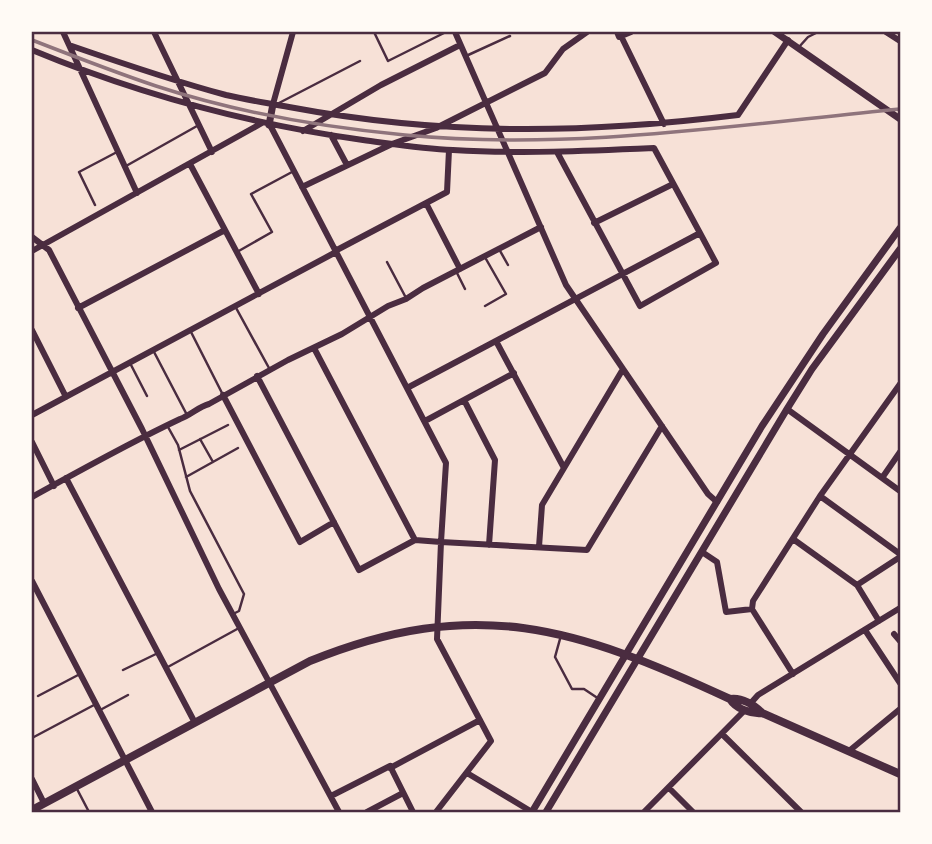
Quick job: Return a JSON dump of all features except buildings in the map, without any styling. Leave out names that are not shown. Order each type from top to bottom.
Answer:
[{"type":"main road","points":[[32,810],[267,682],[342,647],[396,632],[436,626],[493,624],[561,634],[626,654],[730,699],[733,705],[747,707],[754,714],[762,713],[901,774]]},
{"type":"street","points":[[63,32],[136,193]]},
{"type":"street","points":[[154,32],[212,152]]},
{"type":"street","points":[[32,251],[267,124],[293,32]]},
{"type":"street","points":[[455,32],[566,285],[708,494],[717,502]]},
{"type":"street","points":[[302,187],[392,144],[436,128],[545,73],[563,49],[587,32]]},
{"type":"street","points":[[631,32],[619,34],[664,124]]},
{"type":"street","points":[[775,32],[901,119]]},
{"type":"street","points":[[886,32],[901,41]]},
{"type":"street","points":[[69,45],[228,96],[329,115],[436,128],[499,130],[591,129],[738,116],[788,40]]},
{"type":"street","points":[[303,131],[381,85],[460,45]]},
{"type":"street","points":[[32,50],[81,70],[188,104],[303,131],[392,144],[507,153],[654,148],[716,263],[639,306],[557,152]]},
{"type":"street","points":[[267,124],[446,463],[437,639],[491,741],[467,773],[456,781],[436,813]]},
{"type":"street","points":[[331,135],[347,165]]},
{"type":"street","points":[[32,415],[447,191],[449,150]]},
{"type":"street","points":[[190,164],[259,294]]},
{"type":"street","points":[[594,223],[673,184]]},
{"type":"street","points":[[426,204],[458,270]]},
{"type":"street","points":[[32,497],[541,227]]},
{"type":"street","points":[[467,773],[532,812],[793,378],[901,229]]},
{"type":"street","points":[[78,307],[225,230]]},
{"type":"street","points":[[407,388],[700,233]]},
{"type":"street","points":[[32,237],[49,250],[145,436],[232,615],[339,813]]},
{"type":"street","points":[[546,813],[812,369],[901,249]]},
{"type":"street","points":[[32,330],[66,397]]},
{"type":"street","points":[[496,341],[564,468]]},
{"type":"street","points":[[314,348],[415,540]]},
{"type":"street","points":[[538,547],[542,505],[623,369]]},
{"type":"street","points":[[425,421],[514,373]]},
{"type":"street","points":[[257,376],[359,570],[415,540],[587,550],[662,426]]},
{"type":"street","points":[[793,674],[752,608],[753,601],[820,496],[901,384]]},
{"type":"street","points":[[223,395],[300,542],[334,523]]},
{"type":"street","points":[[892,395],[901,401]]},
{"type":"street","points":[[464,400],[495,460],[489,545]]},
{"type":"street","points":[[787,409],[901,491]]},
{"type":"street","points":[[32,442],[54,486]]},
{"type":"street","points":[[882,478],[901,452]]},
{"type":"street","points":[[66,478],[194,721]]},
{"type":"street","points":[[820,496],[901,555],[857,584]]},
{"type":"street","points":[[793,538],[857,584],[879,621]]},
{"type":"street","points":[[702,552],[717,562],[726,612],[752,608]]},
{"type":"street","points":[[32,581],[152,813]]},
{"type":"street","points":[[644,813],[723,735],[758,695],[901,608]]},
{"type":"street","points":[[865,630],[901,683]]},
{"type":"street","points":[[894,634],[901,641]]},
{"type":"street","points":[[849,751],[901,709]]},
{"type":"street","points":[[331,796],[436,747],[480,720]]},
{"type":"street","points":[[723,735],[801,813]]},
{"type":"street","points":[[390,768],[413,813]]},
{"type":"street","points":[[32,779],[44,803]]},
{"type":"street","points":[[669,788],[693,813]]},
{"type":"street","points":[[367,813],[403,793]]},
{"type":"lane","points":[[376,32],[388,61],[446,32]]},
{"type":"lane","points":[[799,47],[808,37],[818,32]]},
{"type":"lane","points":[[466,57],[510,36]]},
{"type":"lane","points":[[274,104],[360,61]]},
{"type":"lane","points":[[123,167],[198,125]]},
{"type":"lane","points":[[95,205],[79,172],[117,152]]},
{"type":"lane","points":[[237,252],[272,232],[251,194],[293,171]]},
{"type":"lane","points":[[499,249],[508,265]]},
{"type":"lane","points":[[484,256],[506,294],[485,306]]},
{"type":"lane","points":[[387,262],[407,299]]},
{"type":"lane","points":[[458,270],[465,289]]},
{"type":"lane","points":[[235,306],[270,371]]},
{"type":"lane","points":[[190,330],[223,395]]},
{"type":"lane","points":[[153,350],[187,415]]},
{"type":"lane","points":[[130,363],[147,396]]},
{"type":"lane","points":[[167,425],[179,450],[190,491],[244,594],[239,611],[232,615]]},
{"type":"lane","points":[[179,450],[228,425]]},
{"type":"lane","points":[[200,439],[213,462]]},
{"type":"lane","points":[[186,477],[239,448]]},
{"type":"lane","points":[[166,668],[239,628]]},
{"type":"lane","points":[[561,634],[555,657],[572,689],[584,689],[599,699]]},
{"type":"lane","points":[[123,670],[158,653]]},
{"type":"lane","points":[[38,696],[80,674]]},
{"type":"lane","points":[[32,738],[128,695]]},
{"type":"lane","points":[[75,786],[89,813]]},
{"type":"railway","points":[[32,40],[140,81],[217,104],[311,123],[405,135],[467,139],[591,138],[900,109]]}]
